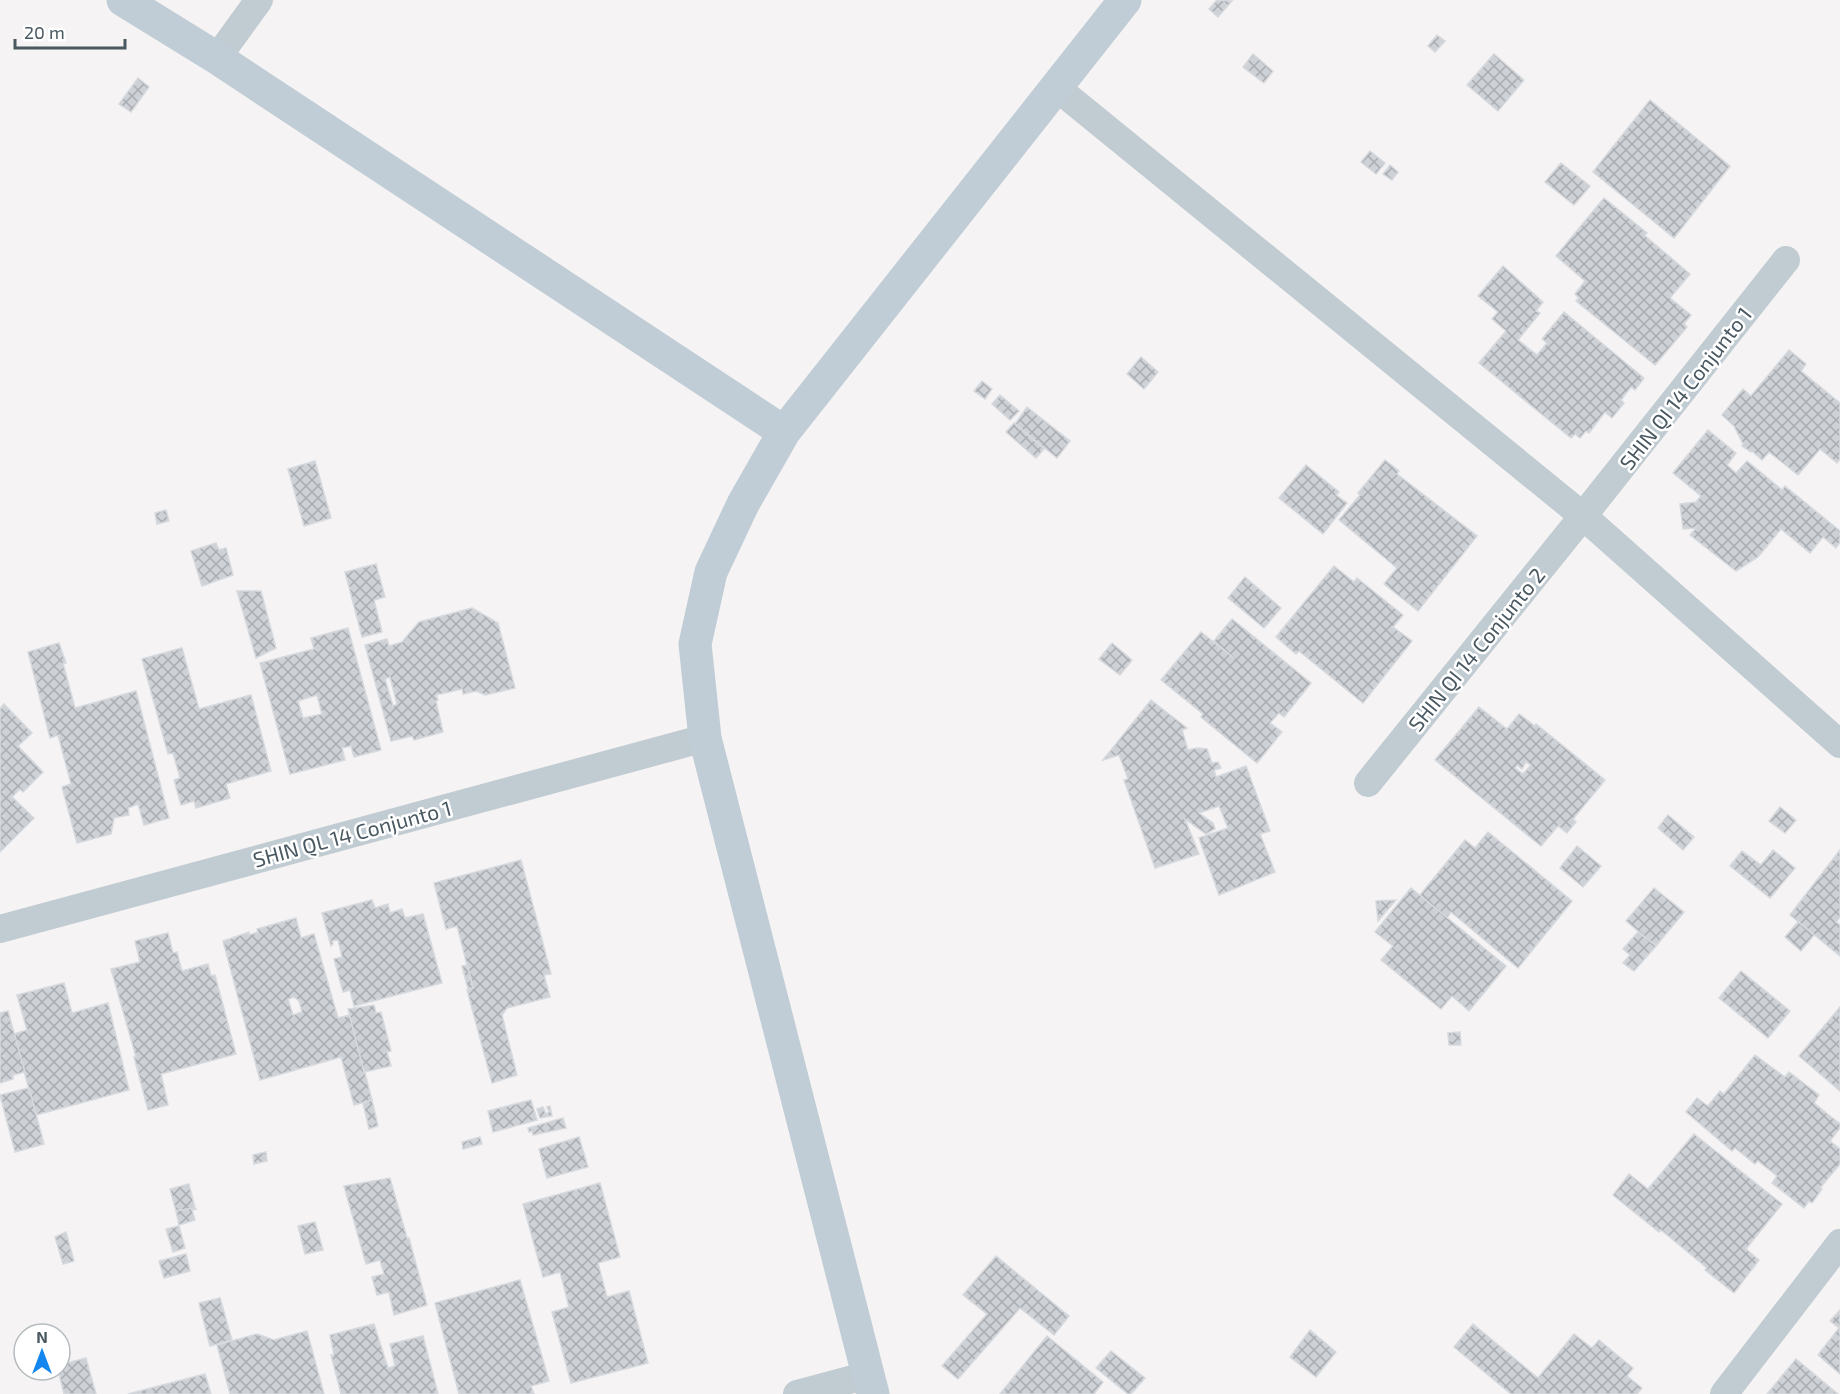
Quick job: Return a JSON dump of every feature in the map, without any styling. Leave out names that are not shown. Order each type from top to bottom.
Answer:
[{"type":"street","points":[[123,0],[218,58],[784,432]]},
{"type":"street","points":[[218,58],[259,0]]},
{"type":"street","points":[[796,1394],[871,1384],[705,738],[695,645],[711,572],[743,504],[784,432],[1125,0]]},
{"type":"street","points":[[1057,88],[1583,516],[1840,744]]},
{"type":"street","name":"SHIN QI 14 Conjunto 1","points":[[1583,516],[1786,260]]},
{"type":"street","name":"SHIN QI 14 Conjunto 2","points":[[1368,783],[1583,516]]},
{"type":"street","name":"SHIN QL 14 Conjunto 1","points":[[0,929],[705,738]]},
{"type":"street","points":[[1724,1394],[1840,1243]]},
{"type":"building","points":[[1217,0],[1232,1],[1218,17],[1209,9]]},
{"type":"building","points":[[1437,35],[1445,41],[1435,52],[1428,46]]},
{"type":"building","points":[[1253,54],[1273,71],[1264,83],[1243,67]]},
{"type":"building","points":[[1494,54],[1524,80],[1498,111],[1467,85]]},
{"type":"building","points":[[138,78],[149,87],[131,112],[119,104]]},
{"type":"building","points":[[1650,100],[1730,166],[1674,238],[1593,172]]},
{"type":"building","points":[[1370,151],[1385,163],[1376,174],[1361,162]]},
{"type":"building","points":[[1561,163],[1590,186],[1574,205],[1545,182]]},
{"type":"building","points":[[1390,165],[1398,172],[1392,180],[1383,174]]},
{"type":"building","points":[[1604,198],[1647,233],[1644,235],[1690,274],[1670,298],[1691,315],[1684,324],[1687,327],[1655,365],[1576,301],[1579,298],[1575,294],[1585,281],[1556,256]]},
{"type":"building","points":[[1503,266],[1543,302],[1536,311],[1540,313],[1518,340],[1537,355],[1547,343],[1542,339],[1564,312],[1644,378],[1635,390],[1631,387],[1621,400],[1624,403],[1612,418],[1605,412],[1589,433],[1586,431],[1580,438],[1575,434],[1571,438],[1479,363],[1506,331],[1492,319],[1498,312],[1478,296]]},
{"type":"building","points":[[1789,350],[1806,364],[1801,371],[1840,403],[1840,459],[1837,463],[1820,449],[1798,475],[1769,452],[1762,460],[1742,446],[1734,426],[1722,415],[1743,389],[1751,396]]},
{"type":"building","points":[[1141,357],[1158,372],[1144,389],[1127,374]]},
{"type":"building","points":[[982,381],[992,389],[985,399],[974,391]]},
{"type":"building","points":[[1000,395],[1019,411],[1010,420],[992,404]]},
{"type":"building","points":[[1027,407],[1070,441],[1057,458],[1015,424]]},
{"type":"building","points":[[1014,423],[1044,449],[1036,458],[1006,432]]},
{"type":"building","points":[[1708,430],[1736,453],[1727,465],[1736,473],[1747,461],[1782,490],[1785,486],[1840,531],[1840,542],[1836,548],[1823,537],[1810,553],[1781,529],[1758,557],[1736,571],[1690,535],[1696,528],[1683,529],[1680,504],[1696,502],[1701,496],[1673,473]]},
{"type":"building","points":[[1385,460],[1399,471],[1397,474],[1477,536],[1418,611],[1384,584],[1397,568],[1339,520]]},
{"type":"building","points":[[315,461],[331,518],[304,526],[288,469]]},
{"type":"building","points":[[1306,465],[1339,492],[1336,495],[1347,503],[1323,534],[1279,498]]},
{"type":"building","points":[[166,510],[169,521],[157,524],[155,513]]},
{"type":"building","points":[[216,543],[219,550],[226,548],[233,575],[202,586],[191,551]]},
{"type":"building","points":[[376,564],[385,597],[374,600],[382,632],[362,637],[345,572]]},
{"type":"building","points":[[1334,566],[1354,582],[1357,578],[1403,615],[1393,627],[1412,641],[1363,703],[1299,651],[1296,654],[1276,637]]},
{"type":"building","points":[[1245,577],[1281,608],[1264,628],[1228,598]]},
{"type":"building","points":[[237,591],[261,591],[276,648],[256,658]]},
{"type":"building","points":[[472,608],[498,623],[515,688],[485,695],[476,691],[463,694],[462,689],[436,695],[443,732],[414,740],[412,736],[391,741],[365,645],[387,639],[389,646],[402,642],[419,622]],"holes":[[[390,677],[397,704],[393,706],[385,679]]]},
{"type":"building","points":[[1232,619],[1311,683],[1284,717],[1279,713],[1270,723],[1282,732],[1257,763],[1201,717],[1203,714],[1161,680],[1201,632],[1235,659],[1214,641]]},
{"type":"building","points":[[348,628],[381,750],[354,757],[351,746],[342,748],[345,760],[290,774],[260,663],[314,649],[311,638]],"holes":[[[317,695],[322,714],[303,718],[298,701]]]},
{"type":"building","points":[[59,643],[66,663],[63,663],[75,708],[136,691],[169,818],[144,825],[138,804],[128,808],[129,815],[114,818],[111,834],[77,843],[62,787],[71,784],[58,735],[50,738],[28,652]]},
{"type":"building","points":[[1112,643],[1132,660],[1120,675],[1099,659]]},
{"type":"building","points":[[182,648],[199,709],[251,695],[271,771],[226,784],[230,798],[196,808],[194,801],[181,805],[174,780],[180,778],[173,753],[168,754],[142,659]]},
{"type":"building","points":[[1151,700],[1187,728],[1182,730],[1188,750],[1207,749],[1212,763],[1218,762],[1221,768],[1214,770],[1216,777],[1246,766],[1270,831],[1260,834],[1275,872],[1219,895],[1199,838],[1228,828],[1219,806],[1199,813],[1213,823],[1215,829],[1206,834],[1185,819],[1199,854],[1155,868],[1124,780],[1128,779],[1119,755],[1103,760]]},
{"type":"building","points":[[4,704],[32,733],[18,746],[43,772],[23,792],[20,789],[12,797],[34,818],[0,852],[0,709]]},
{"type":"building","points":[[1479,707],[1507,729],[1519,714],[1535,726],[1536,724],[1605,780],[1573,819],[1576,822],[1567,833],[1558,826],[1541,846],[1435,760]],"holes":[[[1526,762],[1531,765],[1523,774],[1515,768],[1517,765],[1522,769]]]},
{"type":"building","points":[[1780,807],[1796,820],[1785,833],[1769,821]]},
{"type":"building","points":[[1668,815],[1694,837],[1683,850],[1658,828]]},
{"type":"building","points":[[1488,832],[1572,901],[1518,968],[1451,912],[1447,918],[1420,895],[1465,840],[1475,848]]},
{"type":"building","points":[[1577,846],[1601,866],[1583,887],[1560,868]]},
{"type":"building","points":[[1773,850],[1795,868],[1770,898],[1730,866],[1742,851],[1761,865]]},
{"type":"building","points":[[1840,850],[1840,917],[1836,922],[1840,925],[1840,956],[1790,915]]},
{"type":"building","points":[[521,860],[551,974],[544,975],[550,997],[507,1008],[502,1015],[517,1075],[492,1083],[467,990],[473,988],[457,926],[446,929],[434,883]]},
{"type":"building","points":[[1411,888],[1506,966],[1469,1011],[1452,996],[1441,1009],[1381,960],[1393,946],[1375,932]]},
{"type":"building","points":[[1654,888],[1684,912],[1656,946],[1626,921]]},
{"type":"building","points":[[372,900],[375,908],[388,904],[390,913],[402,909],[405,918],[423,914],[442,983],[354,1006],[350,990],[343,992],[334,959],[342,957],[338,940],[332,941],[331,946],[322,913]]},
{"type":"building","points":[[1396,900],[1378,921],[1376,901]]},
{"type":"building","points":[[296,918],[301,938],[314,934],[338,1018],[350,1015],[372,1100],[354,1105],[341,1057],[260,1080],[223,941],[249,932],[249,935],[258,932],[257,929]],"holes":[[[294,997],[299,1001],[302,1012],[293,1015],[288,999]]]},
{"type":"building","points":[[1798,922],[1814,935],[1801,951],[1785,937]]},
{"type":"building","points":[[1638,932],[1656,946],[1634,971],[1623,963],[1630,955],[1623,949]]},
{"type":"building","points":[[168,933],[173,953],[177,952],[182,971],[208,964],[211,976],[215,975],[236,1054],[161,1074],[168,1105],[148,1110],[134,1057],[136,1057],[111,969],[140,962],[135,941]]},
{"type":"building","points":[[467,965],[473,988],[468,989],[462,966]]},
{"type":"building","points":[[1741,971],[1790,1011],[1768,1038],[1719,998]]},
{"type":"building","points":[[64,983],[72,1013],[108,1003],[129,1090],[36,1115],[14,1034],[27,1030],[17,995]]},
{"type":"building","points":[[374,1005],[376,1013],[381,1012],[391,1051],[387,1052],[391,1066],[364,1072],[348,1009]]},
{"type":"building","points":[[1840,1007],[1840,1091],[1799,1056]]},
{"type":"building","points":[[8,1011],[25,1072],[13,1075],[13,1079],[0,1083],[0,1013]]},
{"type":"building","points":[[1460,1032],[1461,1045],[1449,1045],[1448,1033]]},
{"type":"building","points":[[1755,1055],[1785,1077],[1789,1072],[1819,1095],[1814,1103],[1840,1124],[1840,1128],[1830,1141],[1840,1149],[1840,1164],[1820,1188],[1822,1189],[1812,1203],[1809,1201],[1804,1208],[1772,1183],[1777,1176],[1758,1161],[1755,1164],[1735,1148],[1732,1151],[1686,1112],[1697,1098],[1708,1106],[1720,1091],[1724,1094]]},
{"type":"building","points":[[29,1088],[44,1144],[15,1152],[0,1095]]},
{"type":"building","points":[[372,1100],[378,1126],[369,1129],[363,1103]]},
{"type":"building","points":[[531,1100],[537,1120],[493,1132],[488,1111]]},
{"type":"building","points":[[550,1106],[552,1116],[540,1118],[537,1109],[543,1107],[546,1114],[549,1112],[547,1107]]},
{"type":"building","points":[[563,1118],[566,1128],[533,1135],[532,1131],[529,1132],[528,1128]]},
{"type":"building","points":[[1694,1134],[1782,1204],[1746,1249],[1759,1260],[1734,1293],[1661,1230],[1659,1232],[1613,1195],[1629,1174],[1648,1189]]},
{"type":"building","points":[[480,1137],[482,1144],[463,1149],[462,1142]]},
{"type":"building","points":[[579,1137],[588,1167],[547,1178],[539,1149]]},
{"type":"building","points":[[266,1152],[267,1161],[254,1164],[253,1155]]},
{"type":"building","points":[[390,1178],[427,1305],[394,1315],[389,1292],[377,1295],[372,1277],[384,1274],[380,1260],[366,1264],[344,1186]]},
{"type":"building","points":[[600,1183],[620,1257],[598,1263],[607,1297],[629,1291],[648,1363],[571,1383],[552,1312],[569,1307],[560,1272],[543,1277],[523,1204]]},
{"type":"building","points":[[189,1184],[195,1208],[176,1211],[170,1189]]},
{"type":"building","points":[[195,1208],[192,1210],[195,1220],[179,1225],[176,1211]]},
{"type":"building","points":[[315,1222],[323,1250],[305,1254],[298,1226]]},
{"type":"building","points":[[179,1226],[185,1248],[173,1252],[166,1229]]},
{"type":"building","points":[[66,1232],[74,1261],[63,1264],[55,1237]]},
{"type":"building","points":[[186,1254],[190,1271],[164,1278],[159,1261]]},
{"type":"building","points":[[996,1256],[1069,1316],[1054,1335],[1020,1308],[958,1379],[942,1366],[987,1314],[963,1295]]},
{"type":"building","points":[[520,1280],[549,1381],[531,1386],[534,1394],[459,1394],[435,1303]]},
{"type":"building","points":[[220,1298],[232,1340],[210,1346],[199,1303]]},
{"type":"building","points":[[1840,1310],[1840,1374],[1818,1355],[1839,1328],[1830,1321]]},
{"type":"building","points":[[374,1324],[388,1368],[395,1366],[390,1344],[423,1336],[438,1394],[341,1394],[331,1355],[334,1355],[330,1335]]},
{"type":"building","points":[[1473,1324],[1538,1378],[1574,1334],[1592,1348],[1599,1340],[1633,1368],[1627,1376],[1642,1388],[1637,1394],[1511,1394],[1454,1347]]},
{"type":"building","points":[[1310,1330],[1336,1352],[1316,1377],[1290,1357]]},
{"type":"building","points":[[307,1331],[324,1394],[230,1394],[217,1345],[257,1334],[274,1340]]},
{"type":"building","points":[[1047,1336],[1103,1382],[1094,1394],[1000,1394]]},
{"type":"building","points":[[1111,1351],[1145,1378],[1131,1394],[1096,1368]]},
{"type":"building","points":[[86,1358],[96,1394],[64,1394],[61,1382],[72,1382],[72,1362]]},
{"type":"building","points":[[1796,1359],[1838,1394],[1767,1394]]},
{"type":"building","points":[[205,1374],[211,1394],[128,1394]]}]
